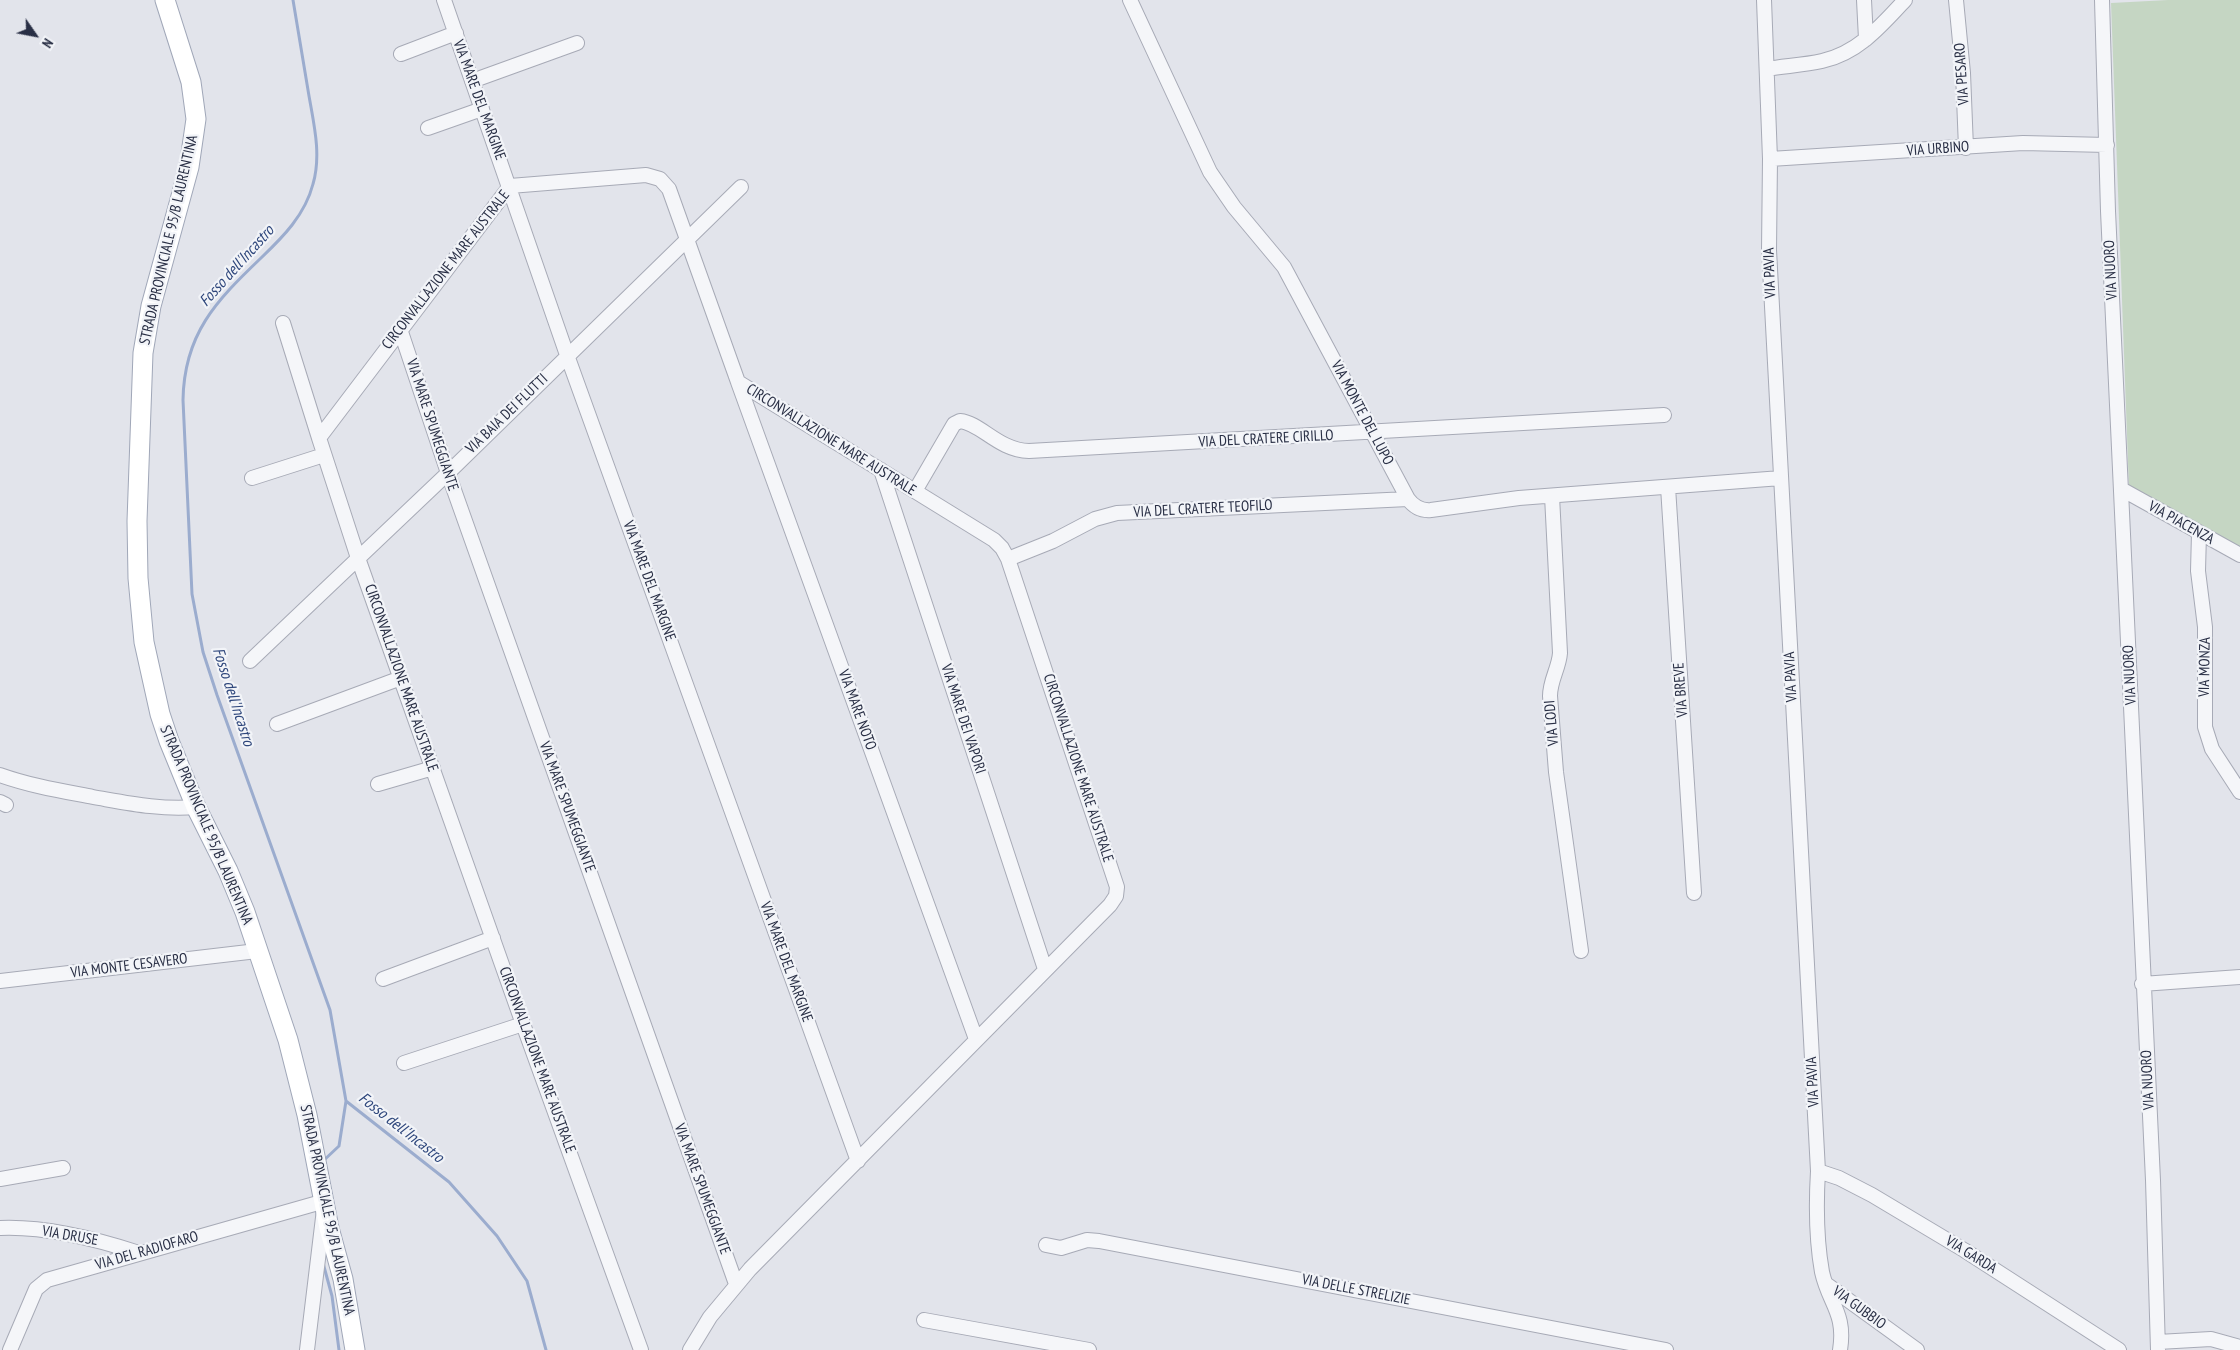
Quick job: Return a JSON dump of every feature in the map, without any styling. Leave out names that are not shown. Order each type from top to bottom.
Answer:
[{"type":"main road","name":"STRADA PROVINCIALE 95/B LAURENTINA","points":[[165,0],[191,82],[196,119],[189,167],[151,306],[142,353],[138,482],[138,578],[146,656],[156,701],[168,741],[196,807],[228,870],[288,1040],[307,1115],[328,1228],[350,1309],[355,1350]]},
{"type":"street","name":"VIA MARE DEL MARGINE","points":[[444,0],[567,355],[858,1161]]},
{"type":"street","name":"VIA MONTE DEL LUPO","points":[[1130,0],[1210,172],[1234,208],[1284,267],[1408,499]]},
{"type":"street","name":"VIA PAVIA","points":[[1764,0],[1770,160],[1769,250],[1818,1170],[1817,1220],[1825,1284],[1840,1317],[1842,1329],[1840,1350]]},
{"type":"street","points":[[1864,0],[1866,39]]},
{"type":"street","points":[[1768,69],[1822,61],[1851,50],[1866,39],[1905,0]]},
{"type":"street","name":"VIA PESARO","points":[[1956,0],[1963,73],[1966,148]]},
{"type":"street","name":"VIA NUORO","points":[[2102,0],[2142,984],[2153,1180],[2158,1346]]},
{"type":"street","points":[[401,54],[456,34]]},
{"type":"street","points":[[472,81],[577,43]]},
{"type":"street","points":[[428,128],[482,109]]},
{"type":"street","name":"VIA URBINO","points":[[1770,160],[2023,144],[2107,145]]},
{"type":"street","name":"CIRCONVALLAZIONE MARE AUSTRALE","points":[[641,1350],[358,558],[319,438],[510,186],[652,176],[660,179],[668,186],[738,382],[882,470],[996,542],[1002,548],[1008,559],[1117,887],[1116,896],[1110,905],[736,1284],[710,1317],[690,1350]]},
{"type":"street","name":"VIA BAIA DEI FLUTTI","points":[[250,661],[448,473],[567,355],[688,241],[741,187]]},
{"type":"street","points":[[283,324],[319,438]]},
{"type":"street","name":"VIA MARE SPUMEGGIANTE","points":[[400,329],[448,473],[736,1284]]},
{"type":"street","name":"VIA MARE NOTO","points":[[738,382],[976,1039]]},
{"type":"street","name":"VIA DEL CRATERE CIRILLO","points":[[915,491],[954,424],[960,421],[966,422],[1009,448],[1029,451],[1373,433],[1664,414]]},
{"type":"street","points":[[252,478],[324,454]]},
{"type":"street","name":"VIA MARE DEI VAPORI","points":[[882,470],[1045,969]]},
{"type":"street","points":[[1408,499],[1418,508],[1427,511],[1504,500],[1781,478]]},
{"type":"street","name":"VIA BREVE","points":[[1668,487],[1694,894]]},
{"type":"street","name":"VIA PIACENZA","points":[[2123,490],[2240,555]]},
{"type":"street","name":"VIA LODI","points":[[1552,496],[1560,653],[1558,665],[1551,683],[1550,696],[1556,772],[1581,951]]},
{"type":"street","name":"VIA DEL CRATERE TEOFILO","points":[[1008,559],[1053,541],[1095,519],[1117,513],[1408,499]]},
{"type":"street","name":"VIA MONZA","points":[[2199,533],[2198,572],[2205,627],[2204,723],[2212,749],[2240,792]]},
{"type":"street","points":[[277,724],[401,678]]},
{"type":"street","points":[[378,784],[433,768]]},
{"type":"street","points":[[0,775],[37,787],[151,807],[165,809],[196,807]]},
{"type":"street","points":[[383,979],[493,938]]},
{"type":"street","name":"VIA MONTE CESAVERO","points":[[0,981],[257,951]]},
{"type":"street","points":[[2142,984],[2240,977]]},
{"type":"street","points":[[404,1063],[523,1024]]},
{"type":"street","points":[[0,1179],[63,1168]]},
{"type":"street","name":"VIA GARDA","points":[[1818,1170],[1839,1178],[1872,1195],[1964,1250],[2119,1350]]},
{"type":"street","points":[[307,1350],[324,1202]]},
{"type":"street","name":"VIA DEL RADIOFARO","points":[[10,1350],[34,1292],[41,1283],[51,1278],[324,1202]]},
{"type":"street","name":"VIA DRUSE","points":[[0,1228],[28,1229],[93,1240],[139,1253]]},
{"type":"street","name":"VIA DELLE STRELIZIE","points":[[1046,1245],[1061,1248],[1087,1240],[1099,1241],[1666,1350]]},
{"type":"street","name":"VIA GUBBIO","points":[[1825,1284],[1917,1350]]},
{"type":"street","points":[[924,1320],[1089,1350]]},
{"type":"street","points":[[2158,1346],[2211,1339],[2240,1347]]},
{"type":"green space","points":[[2168,0],[2240,0],[2240,547],[2129,489],[2111,3]]},
{"type":"waterway","name":"Fosso dell'Incastro","points":[[293,0],[316,137],[316,172],[305,206],[299,216],[277,242],[217,304],[196,337],[189,356],[183,400],[192,594],[203,652],[217,695],[330,1010],[346,1101],[449,1182],[497,1236],[527,1281],[546,1350]]},
{"type":"waterway","points":[[322,1162],[339,1146],[346,1101]]},
{"type":"waterway","points":[[323,1263],[332,1296],[339,1350]]}]
